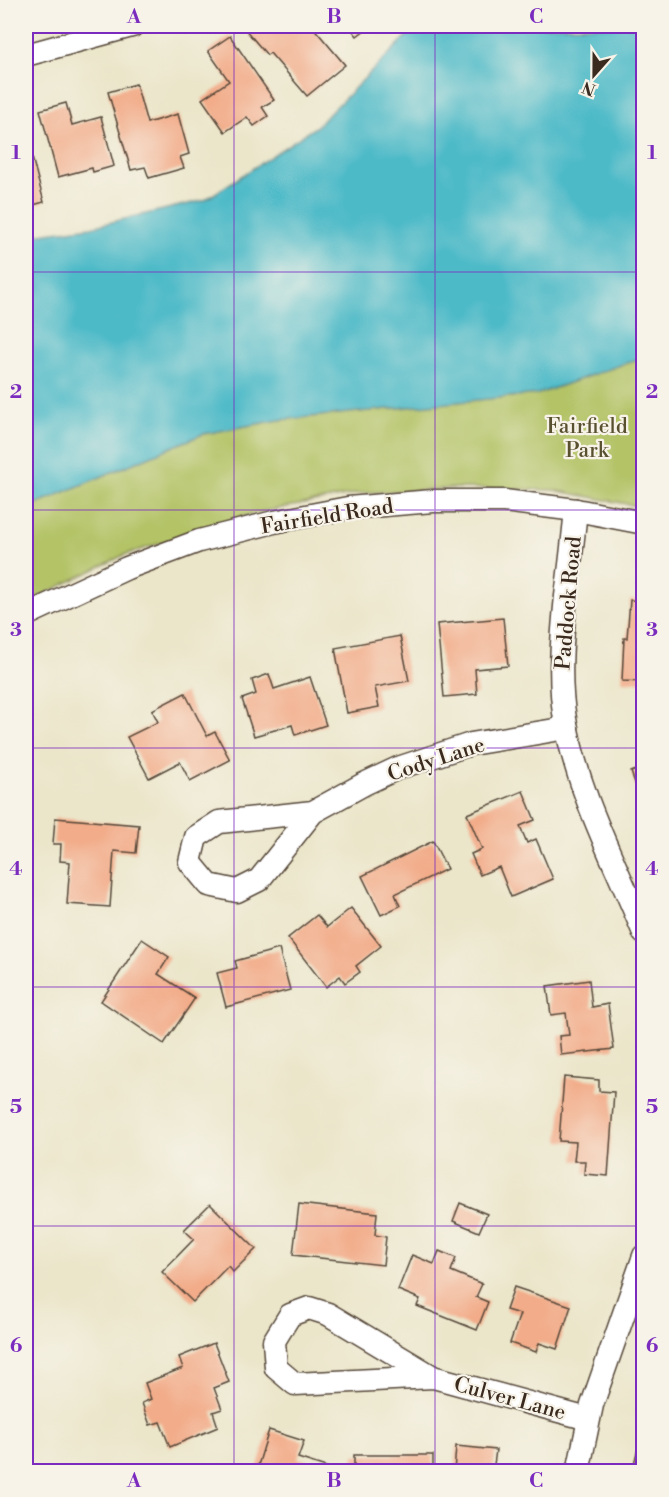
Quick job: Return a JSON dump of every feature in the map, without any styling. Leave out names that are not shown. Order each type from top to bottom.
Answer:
[{"type":"street","points":[[26,55],[132,26]]},
{"type":"street","name":"Fairfield Road","points":[[26,615],[127,567],[199,541],[348,508],[433,501],[504,501],[576,510],[644,523]]},
{"type":"street","name":"Paddock Road","points":[[576,510],[562,638],[561,678],[564,717],[573,760],[602,839],[626,888],[644,933]]},
{"type":"street","name":"Cody Lane","points":[[313,812],[259,880],[237,891],[209,885],[190,862],[196,837],[219,822],[313,812],[364,784],[419,761],[471,744],[567,728]]},
{"type":"street","points":[[578,1472],[595,1394],[644,1256]]},
{"type":"street","name":"Culver Lane","points":[[433,1377],[294,1384],[276,1368],[274,1341],[290,1315],[309,1308],[328,1314],[433,1377],[588,1419]]},
{"type":"green space","name":"Fairfield Park","points":[[643,357],[643,507],[553,490],[457,488],[360,493],[251,514],[124,555],[26,603],[26,508],[203,434],[279,420],[538,394]]},
{"type":"water","points":[[417,26],[643,26],[643,357],[538,394],[279,420],[203,434],[26,508],[26,236],[91,227],[205,200],[317,126]]},
{"type":"building","points":[[247,26],[312,26],[345,65],[307,96],[270,53],[267,55],[244,28]]},
{"type":"building","points":[[349,26],[370,26],[357,36]]},
{"type":"building","points":[[230,36],[274,100],[262,107],[268,116],[254,126],[247,117],[225,132],[202,99],[229,81],[208,51]]},
{"type":"building","points":[[136,84],[147,123],[178,114],[189,154],[180,157],[184,168],[149,178],[145,167],[131,170],[108,92]]},
{"type":"building","points":[[66,103],[72,125],[101,117],[114,166],[93,172],[92,168],[58,177],[40,110]]},
{"type":"building","points":[[26,135],[44,202],[26,207]]},
{"type":"building","points":[[630,600],[644,601],[644,682],[622,681],[624,638],[627,638]]},
{"type":"building","points":[[503,618],[508,666],[475,669],[477,694],[444,697],[437,624]]},
{"type":"building","points":[[400,636],[409,681],[375,687],[379,707],[347,713],[335,648]]},
{"type":"building","points":[[269,674],[274,689],[310,677],[326,725],[295,735],[292,725],[254,736],[242,699],[256,694],[252,680]]},
{"type":"building","points":[[185,693],[207,736],[215,732],[230,760],[190,781],[180,762],[149,778],[127,737],[158,722],[152,710]]},
{"type":"building","points":[[644,767],[644,805],[643,805],[631,772]]},
{"type":"building","points":[[523,791],[535,820],[520,826],[527,843],[536,839],[553,879],[511,897],[499,867],[480,875],[471,854],[482,849],[467,814]]},
{"type":"building","points":[[55,818],[139,825],[136,853],[114,851],[110,907],[67,904],[70,862],[60,861],[61,844],[53,844]]},
{"type":"building","points":[[433,841],[447,869],[395,894],[400,906],[381,915],[362,876]]},
{"type":"building","points":[[351,908],[381,946],[356,966],[360,972],[345,983],[340,976],[326,987],[288,938],[317,915],[327,927]]},
{"type":"building","points":[[142,939],[169,957],[158,974],[195,998],[164,1044],[101,1001]]},
{"type":"building","points":[[279,949],[290,990],[226,1007],[217,973],[237,968],[235,961]]},
{"type":"building","points":[[589,980],[592,1007],[608,1004],[614,1049],[561,1055],[559,1036],[569,1035],[566,1013],[551,1015],[547,986]]},
{"type":"building","points":[[564,1077],[599,1080],[599,1091],[614,1092],[608,1176],[584,1174],[585,1161],[574,1161],[576,1142],[559,1141]]},
{"type":"building","points":[[460,1203],[487,1214],[479,1232],[453,1221]]},
{"type":"building","points":[[210,1204],[256,1249],[233,1272],[228,1266],[193,1302],[162,1272],[194,1239],[184,1230]]},
{"type":"building","points":[[299,1204],[377,1213],[375,1235],[386,1237],[383,1265],[293,1255]]},
{"type":"building","points":[[439,1251],[456,1258],[451,1271],[482,1284],[476,1297],[488,1302],[477,1330],[417,1306],[420,1299],[398,1290],[412,1255],[434,1264]]},
{"type":"building","points":[[514,1287],[571,1306],[557,1349],[539,1343],[536,1352],[510,1343],[520,1314],[506,1310]]},
{"type":"building","points":[[214,1343],[229,1382],[214,1388],[222,1409],[213,1412],[218,1427],[170,1447],[160,1422],[150,1425],[142,1403],[151,1399],[145,1383],[183,1368],[179,1357]]},
{"type":"building","points":[[269,1430],[304,1441],[298,1458],[329,1468],[328,1472],[256,1472]]},
{"type":"building","points":[[641,1436],[644,1437],[644,1472],[632,1472]]},
{"type":"building","points":[[456,1446],[496,1450],[493,1472],[454,1472]]},
{"type":"building","points":[[354,1455],[433,1455],[433,1472],[354,1472]]}]
